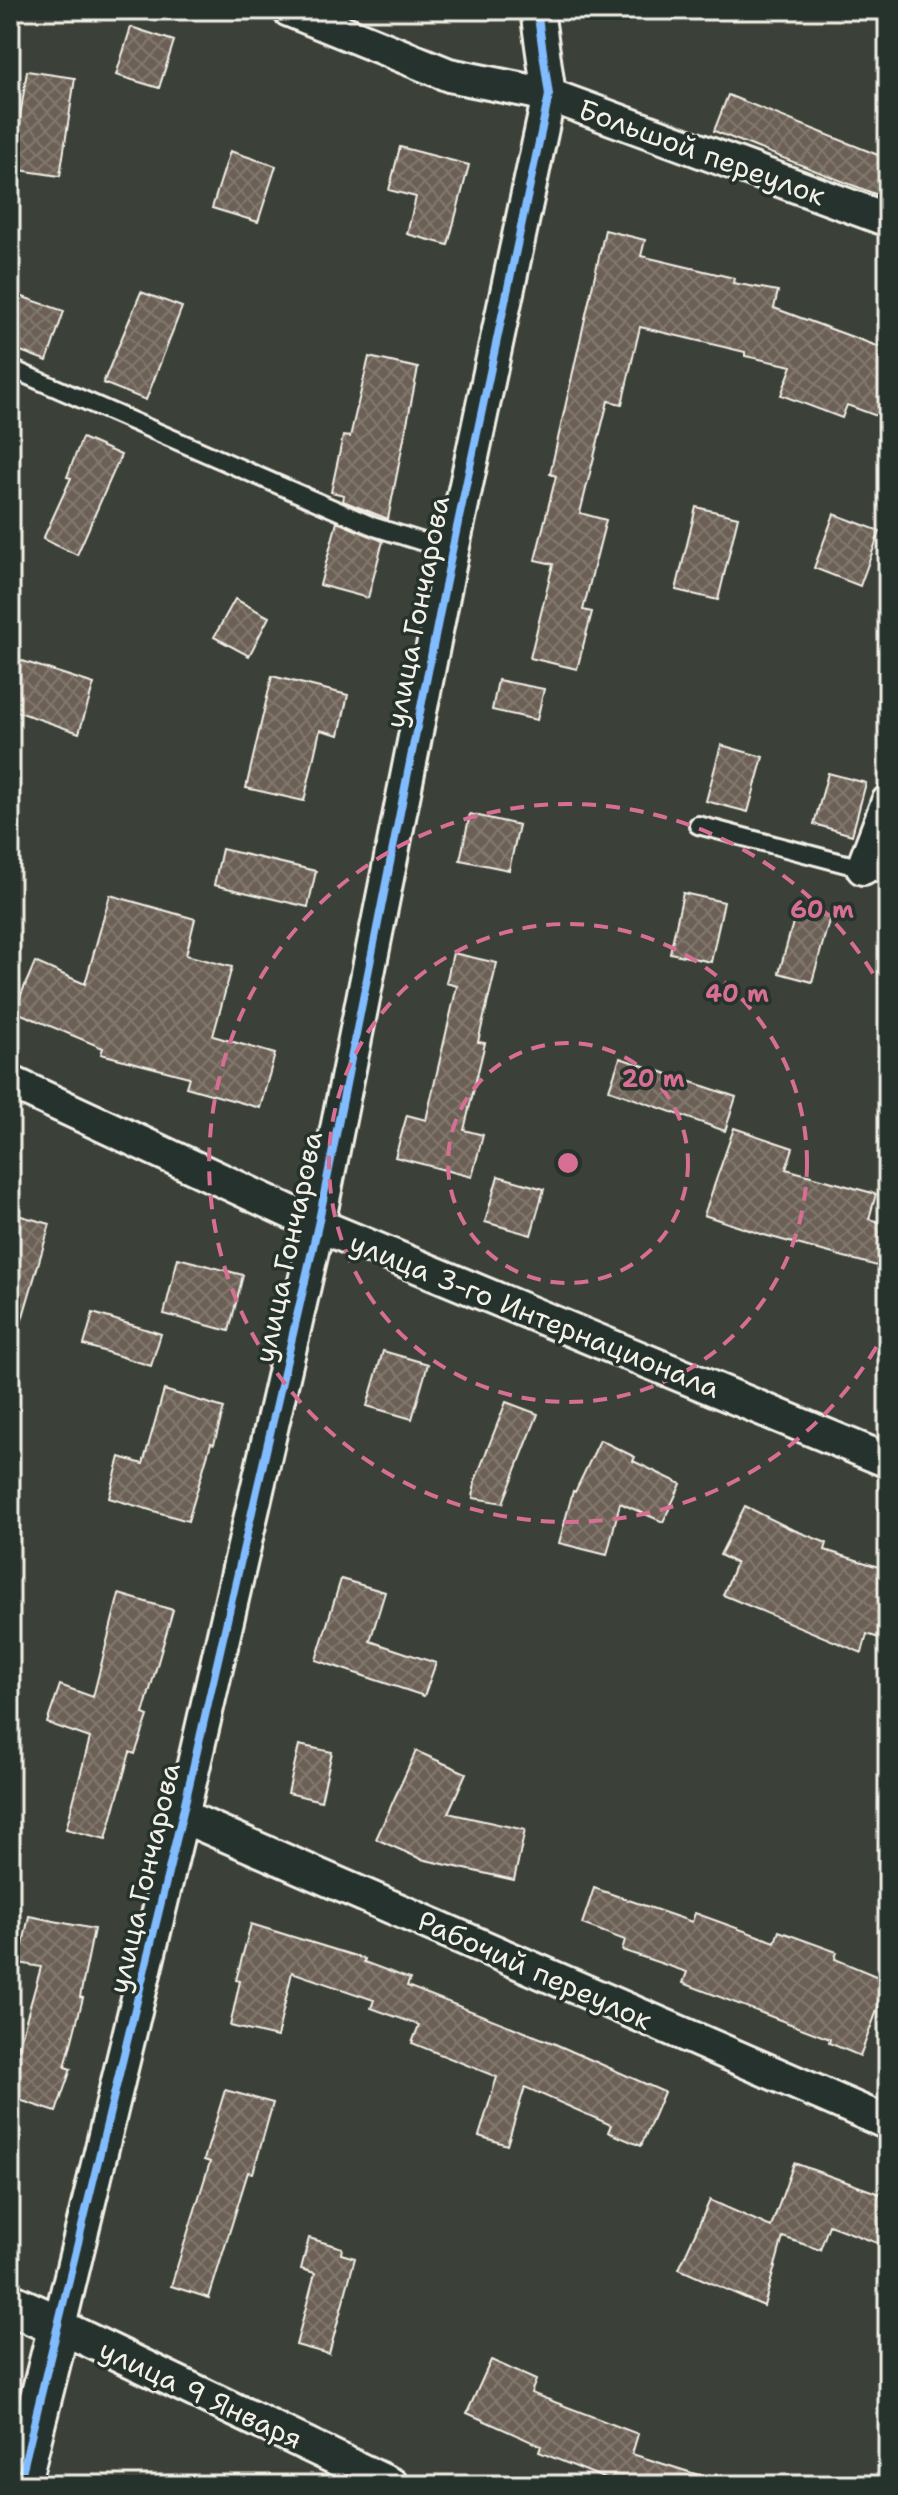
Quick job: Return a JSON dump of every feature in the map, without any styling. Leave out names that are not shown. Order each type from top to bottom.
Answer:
[{"type":"street","name":"Большой переулок","points":[[289,10],[449,75],[549,95],[888,220]]},
{"type":"street","name":"улица Гончарова","points":[[19,2485],[182,1816],[318,1225],[452,551],[549,95],[537,10]]},
{"type":"street","points":[[875,872],[888,802]]},
{"type":"street","name":"улица 3-го Интернационала","points":[[10,1082],[318,1225],[888,1461]]},
{"type":"street","name":"Рабочий переулок","points":[[182,1816],[888,2123]]},
{"type":"street","name":"улица 9 Января","points":[[10,2304],[392,2485]]},
{"type":"lane","points":[[10,368],[375,527],[452,551]]},
{"type":"lane","points":[[698,825],[875,872]]},
{"type":"building","points":[[131,27],[174,41],[159,88],[116,75]]},
{"type":"building","points":[[27,71],[75,78],[60,176],[12,169]]},
{"type":"building","points":[[728,95],[888,159],[888,199],[714,131]]},
{"type":"building","points":[[400,147],[469,165],[448,245],[407,234],[416,197],[389,190]]},
{"type":"building","points":[[230,151],[276,166],[258,222],[212,208]]},
{"type":"building","points":[[605,230],[645,240],[641,256],[734,278],[733,283],[778,291],[774,308],[888,350],[888,420],[847,405],[842,418],[781,395],[792,366],[640,327],[622,404],[608,401],[580,513],[606,520],[583,610],[592,612],[577,669],[530,658],[553,564],[535,560],[556,476],[550,474]]},
{"type":"building","points":[[141,292],[182,307],[146,400],[103,383]]},
{"type":"building","points":[[17,295],[64,311],[47,361],[10,347],[10,314]]},
{"type":"building","points":[[369,357],[418,368],[388,519],[343,501],[344,495],[331,492],[343,436],[350,437]]},
{"type":"building","points":[[82,438],[121,455],[77,555],[43,539],[71,478],[67,477]]},
{"type":"building","points":[[696,507],[738,517],[718,600],[676,590]]},
{"type":"building","points":[[834,514],[880,531],[860,586],[814,568]]},
{"type":"building","points":[[337,522],[383,541],[368,598],[320,585]]},
{"type":"building","points":[[235,599],[269,617],[249,656],[214,637]]},
{"type":"building","points":[[10,657],[94,684],[79,733],[10,709]]},
{"type":"building","points":[[272,676],[348,695],[339,735],[320,730],[304,801],[246,788]]},
{"type":"building","points":[[498,680],[544,689],[537,720],[492,710]]},
{"type":"building","points":[[721,745],[763,757],[748,812],[706,801]]},
{"type":"building","points":[[828,773],[866,783],[852,835],[814,824]]},
{"type":"building","points":[[470,814],[519,825],[509,870],[460,860]]},
{"type":"building","points":[[222,849],[316,871],[308,907],[214,885]]},
{"type":"building","points":[[683,893],[724,902],[711,962],[670,953]]},
{"type":"building","points":[[110,895],[195,919],[186,955],[232,967],[213,1036],[275,1054],[260,1108],[186,1087],[189,1077],[101,1054],[103,1048],[14,1011],[35,962],[85,984]]},
{"type":"building","points":[[797,908],[830,917],[812,982],[779,973]]},
{"type":"building","points":[[453,953],[497,963],[478,1042],[485,1043],[464,1130],[483,1135],[472,1177],[395,1157],[407,1115],[426,1120],[457,986],[446,983]]},
{"type":"building","points":[[620,1058],[736,1097],[725,1131],[609,1090]]},
{"type":"building","points":[[734,1128],[793,1148],[786,1169],[876,1194],[869,1219],[888,1225],[888,1269],[704,1215]]},
{"type":"building","points":[[498,1176],[544,1189],[531,1235],[485,1222]]},
{"type":"building","points":[[10,1213],[50,1224],[19,1330],[10,1329]]},
{"type":"building","points":[[178,1258],[243,1275],[229,1331],[164,1314]]},
{"type":"building","points":[[93,1313],[161,1334],[151,1366],[84,1345]]},
{"type":"building","points":[[383,1351],[428,1364],[412,1419],[367,1406]]},
{"type":"building","points":[[164,1390],[224,1408],[188,1521],[109,1498],[120,1457],[143,1464]]},
{"type":"building","points":[[506,1402],[538,1414],[503,1503],[473,1498],[475,1481]]},
{"type":"building","points":[[600,1440],[635,1457],[633,1461],[681,1484],[663,1522],[620,1503],[607,1555],[559,1543],[573,1491]]},
{"type":"building","points":[[745,1506],[827,1543],[825,1550],[888,1570],[888,1641],[867,1634],[862,1653],[723,1595],[736,1563],[720,1555]]},
{"type":"building","points":[[341,1579],[385,1592],[370,1641],[436,1663],[424,1696],[316,1660]]},
{"type":"building","points":[[119,1594],[173,1610],[143,1714],[148,1716],[135,1754],[130,1752],[106,1839],[66,1829],[90,1738],[47,1723],[60,1685],[93,1697]]},
{"type":"building","points":[[299,1745],[332,1752],[321,1801],[288,1793]]},
{"type":"building","points":[[416,1751],[466,1773],[448,1813],[525,1830],[514,1880],[421,1859],[376,1839]]},
{"type":"building","points":[[594,1888],[692,1922],[695,1913],[775,1942],[779,1931],[837,1952],[835,1959],[888,1981],[860,2056],[829,2043],[830,2039],[683,1983],[687,1972],[622,1950],[625,1940],[582,1924]]},
{"type":"building","points":[[29,1916],[94,1929],[80,1997],[83,1998],[65,2067],[71,2069],[56,2112],[10,2097],[10,2050],[17,2052],[41,1967],[19,1963]]},
{"type":"building","points":[[251,1924],[365,1959],[364,1962],[410,1979],[407,1986],[553,2043],[664,2092],[641,2146],[608,2132],[611,2125],[525,2087],[507,2145],[479,2136],[497,2077],[412,2043],[419,2025],[371,2008],[374,2000],[292,1972],[277,2037],[230,2026],[240,1981],[236,1980]]},
{"type":"building","points":[[225,2090],[273,2103],[253,2173],[248,2172],[209,2298],[171,2286],[210,2162],[204,2160]]},
{"type":"building","points":[[794,2163],[888,2197],[888,2247],[829,2225],[820,2250],[783,2237],[764,2306],[679,2269],[710,2200],[771,2227]]},
{"type":"building","points":[[309,2238],[342,2248],[341,2254],[355,2258],[329,2354],[296,2345],[315,2273],[301,2269]]},
{"type":"building","points":[[491,2360],[536,2380],[531,2393],[638,2434],[632,2454],[708,2478],[706,2485],[621,2485],[539,2452],[541,2446],[467,2413]]},
{"type":"cycle path","points":[[19,2485],[182,1816],[318,1225],[452,551],[549,95],[537,10]]}]
